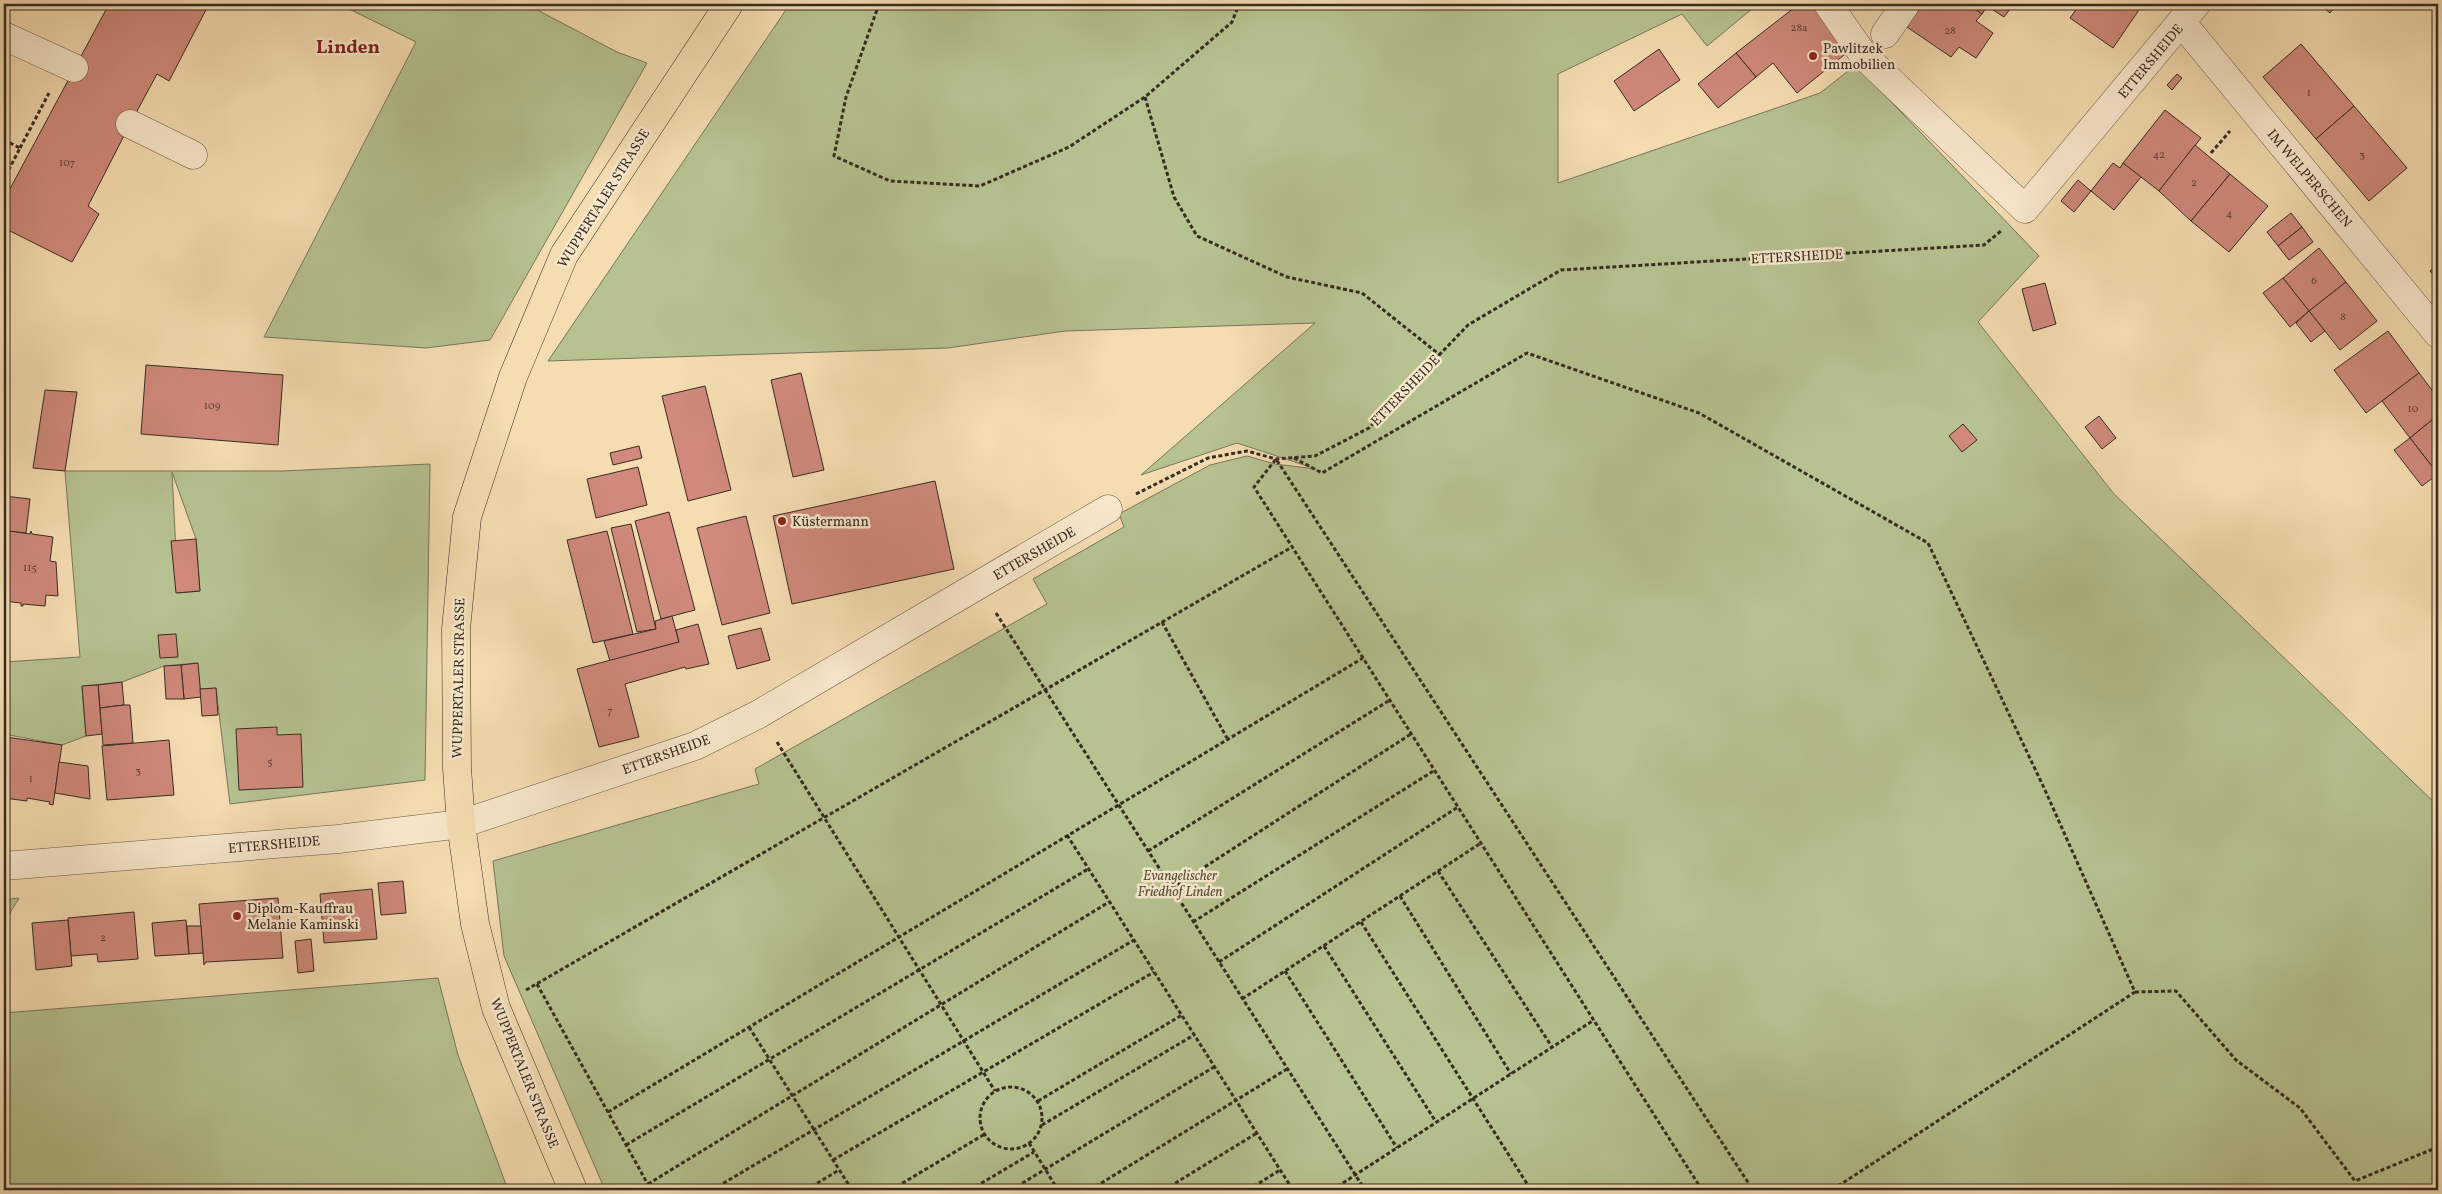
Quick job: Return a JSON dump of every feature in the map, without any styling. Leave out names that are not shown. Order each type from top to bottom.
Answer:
[{"type":"main road","name":"WUPPERTALER STRASSE","points":[[573,1190],[496,1008],[475,924],[461,824],[456,768],[456,629],[467,517],[513,376],[564,255],[729,4]]},
{"type":"street","points":[[1828,4],[1864,56],[2025,209]]},
{"type":"street","points":[[1885,34],[1906,4]]},
{"type":"street","name":"ETTERSHEIDE","points":[[2025,209],[2189,14]]},
{"type":"street","name":"IM WELPERSCHEN","points":[[2189,14],[2438,334]]},
{"type":"street","points":[[4,36],[69,66]]},
{"type":"street","points":[[130,124],[193,155]]},
{"type":"street","name":"ETTERSHEIDE","points":[[4,866],[338,839],[461,824],[695,746],[759,714],[1108,509]]},
{"type":"path","points":[[879,4],[846,97],[834,156],[890,181],[980,186],[1069,147],[1145,97],[1232,22],[1239,4]]},
{"type":"path","points":[[4,179],[20,148],[69,66]]},
{"type":"path","points":[[1145,97],[1174,197],[1196,236],[1287,277],[1362,292],[1440,355]]},
{"type":"path","points":[[4,140],[20,148]]},
{"type":"path","name":"ETTERSHEIDE","points":[[1108,509],[1208,458],[1246,451],[1276,459],[1316,456],[1369,428],[1468,325],[1561,270],[1984,245],[2025,209]]},
{"type":"path","points":[[1294,458],[1322,473],[1527,353],[1699,414],[1928,544],[2046,790],[2135,992]]},
{"type":"path","points":[[1702,1190],[1254,487],[1276,459],[1753,1190]]},
{"type":"path","points":[[496,1008],[1292,546]]},
{"type":"path","points":[[978,586],[1365,1190]]},
{"type":"path","points":[[1162,622],[1227,738]]},
{"type":"path","points":[[608,1112],[1227,738],[1363,658]]},
{"type":"path","points":[[1148,851],[1390,700]]},
{"type":"path","points":[[759,714],[995,1091]]},
{"type":"path","points":[[1172,888],[1411,734]]},
{"type":"path","points":[[1193,922],[1435,770]]},
{"type":"path","points":[[1219,962],[1458,807]]},
{"type":"path","points":[[1067,835],[1293,1190]]},
{"type":"path","points":[[1242,999],[1481,843]]},
{"type":"path","points":[[626,1145],[1088,869]]},
{"type":"path","points":[[1438,871],[1552,1048]]},
{"type":"path","points":[[1400,896],[1511,1074]]},
{"type":"path","points":[[648,1184],[1109,902]]},
{"type":"path","points":[[1360,922],[1531,1190]]},
{"type":"path","points":[[712,1190],[1134,940]]},
{"type":"path","points":[[1324,946],[1436,1122]]},
{"type":"path","points":[[1285,971],[1397,1148]]},
{"type":"path","points":[[833,1160],[1154,972]]},
{"type":"path","points":[[537,984],[652,1190]]},
{"type":"path","points":[[1832,1190],[2135,992],[2176,991],[2236,1060],[2300,1108],[2355,1181],[2438,1147]]},
{"type":"path","points":[[1038,1101],[1182,1015]]},
{"type":"path","points":[[1332,1190],[1594,1020]]},
{"type":"path","points":[[749,1027],[852,1190]]},
{"type":"path","points":[[1041,1126],[1194,1035]]},
{"type":"path","points":[[1011,1190],[1214,1066]]},
{"type":"path","points":[[1090,1190],[1287,1069]]},
{"type":"path","points":[[1006,1087],[1017,1087],[1029,1092],[1038,1101],[1042,1114],[1041,1126],[1036,1137],[1029,1143],[1013,1149],[1001,1147],[990,1140],[980,1119],[981,1108],[987,1098],[995,1091],[1006,1087]]},
{"type":"path","points":[[1164,1190],[1257,1133]]},
{"type":"path","points":[[891,1190],[986,1134]]},
{"type":"path","points":[[1029,1143],[1058,1190]]},
{"type":"path","points":[[970,1190],[1034,1152]]},
{"type":"path","points":[[806,1190],[839,1170]]},
{"type":"path","points":[[1248,1190],[1280,1170]]},
{"type":"green space","points":[[339,4],[526,4],[617,52],[647,63],[490,340],[426,348],[264,337],[416,42]]},
{"type":"green space","name":"Evangelischer Friedhof Linden","points":[[790,4],[1758,4],[1707,46],[1682,14],[1558,74],[1558,183],[1820,93],[1856,65],[2039,256],[1978,322],[2114,494],[2438,806],[2438,1190],[605,1190],[504,956],[493,861],[759,784],[755,769],[1047,604],[1033,579],[1124,527],[1119,514],[1210,465],[1247,456],[1275,464],[1316,469],[1237,443],[1141,475],[1315,323],[1065,331],[948,348],[548,361]]},
{"type":"green space","points":[[430,464],[425,780],[230,804],[216,688],[200,689],[197,663],[164,666],[122,682],[82,686],[86,736],[62,745],[4,734],[4,662],[80,657],[65,471],[283,471]],"holes":[[[172,472],[196,539],[200,591],[178,593]]]},
{"type":"green space","points":[[19,898],[4,923],[4,900]]},
{"type":"green space","points":[[438,978],[458,1055],[508,1190],[4,1190],[4,1013]]},
{"type":"building","points":[[109,4],[209,4],[169,81],[157,74],[130,124],[88,206],[99,214],[72,262],[4,228],[4,200]]},
{"type":"building","points":[[1799,4],[1811,4],[1849,51],[1797,93],[1773,63],[1756,77],[1736,53]]},
{"type":"building","points":[[1923,4],[1968,4],[1982,14],[1976,21],[1993,33],[1976,58],[1959,47],[1951,57],[1907,27]]},
{"type":"building","points":[[1968,4],[2014,4],[2004,17],[1987,6],[1982,14]]},
{"type":"building","points":[[2080,4],[2143,4],[2113,48],[2070,18]]},
{"type":"building","points":[[2319,4],[2337,4],[2330,13]]},
{"type":"building","points":[[2301,44],[2354,106],[2316,139],[2263,77]]},
{"type":"building","points":[[1659,49],[1680,80],[1634,111],[1614,81]]},
{"type":"building","points":[[1736,53],[1756,77],[1718,108],[1698,84]]},
{"type":"building","points":[[2177,74],[2182,78],[2172,90],[2167,85]]},
{"type":"building","points":[[2354,106],[2407,168],[2369,201],[2316,139]]},
{"type":"building","points":[[2165,110],[2201,138],[2159,191],[2123,163]]},
{"type":"building","points":[[2195,145],[2230,174],[2191,221],[2159,191]]},
{"type":"building","points":[[2113,163],[2120,168],[2123,163],[2141,177],[2114,210],[2091,191]]},
{"type":"building","points":[[2230,174],[2268,206],[2229,252],[2191,221]]},
{"type":"building","points":[[2078,180],[2091,191],[2074,212],[2061,201]]},
{"type":"building","points":[[2291,213],[2302,227],[2278,246],[2267,232]]},
{"type":"building","points":[[2302,227],[2313,242],[2289,260],[2278,246]]},
{"type":"building","points":[[2319,248],[2346,282],[2309,311],[2283,278]]},
{"type":"building","points":[[2438,264],[2438,281],[2430,271]]},
{"type":"building","points":[[2283,278],[2309,311],[2290,327],[2263,293]]},
{"type":"building","points":[[2346,282],[2377,321],[2340,350],[2309,311]]},
{"type":"building","points":[[2045,283],[2056,324],[2033,331],[2022,289]]},
{"type":"building","points":[[2309,311],[2325,331],[2311,342],[2296,323]]},
{"type":"building","points":[[2388,331],[2419,373],[2366,413],[2334,370]]},
{"type":"building","points":[[146,365],[283,375],[278,445],[141,434]]},
{"type":"building","points":[[801,373],[824,470],[793,477],[771,380]]},
{"type":"building","points":[[2419,373],[2438,398],[2438,415],[2410,438],[2382,401]]},
{"type":"building","points":[[705,386],[731,490],[688,501],[662,396]]},
{"type":"building","points":[[45,390],[77,392],[65,471],[33,468]]},
{"type":"building","points":[[2438,415],[2438,474],[2410,438]]},
{"type":"building","points":[[2099,416],[2116,438],[2102,449],[2085,427]]},
{"type":"building","points":[[1963,424],[1977,440],[1962,452],[1949,436]]},
{"type":"building","points":[[2410,438],[2438,474],[2422,486],[2394,450]]},
{"type":"building","points":[[639,446],[642,458],[613,465],[610,453]]},
{"type":"building","points":[[638,467],[647,505],[596,518],[587,479]]},
{"type":"building","points":[[935,481],[954,569],[792,604],[773,516]]},
{"type":"building","points":[[4,496],[30,499],[26,533],[9,531],[7,547],[4,547]]},
{"type":"building","points":[[669,512],[695,610],[661,619],[635,521]]},
{"type":"building","points":[[746,516],[770,613],[722,625],[697,528]]},
{"type":"building","points":[[631,524],[656,629],[637,632],[611,528]]},
{"type":"building","points":[[9,531],[30,534],[31,531],[32,534],[53,537],[50,561],[56,562],[58,596],[46,595],[45,606],[23,604],[21,606],[21,603],[4,601],[4,571]]},
{"type":"building","points":[[607,531],[633,634],[593,643],[567,540]]},
{"type":"building","points":[[196,539],[200,591],[176,593],[171,541]]},
{"type":"building","points":[[672,616],[679,642],[610,661],[604,641],[656,629],[655,621]]},
{"type":"building","points":[[698,624],[709,664],[686,669],[685,667],[625,684],[639,737],[599,747],[577,669],[679,642],[676,630]]},
{"type":"building","points":[[761,628],[770,660],[737,669],[728,636]]},
{"type":"building","points":[[176,634],[178,657],[160,658],[158,635]]},
{"type":"building","points":[[198,663],[201,697],[184,699],[181,665]]},
{"type":"building","points":[[181,665],[184,699],[166,699],[164,666]]},
{"type":"building","points":[[122,682],[124,705],[100,708],[98,685]]},
{"type":"building","points":[[98,685],[102,734],[86,736],[82,686]]},
{"type":"building","points":[[216,688],[218,715],[202,716],[200,689]]},
{"type":"building","points":[[130,705],[133,743],[103,745],[100,708]]},
{"type":"building","points":[[277,727],[277,735],[301,734],[303,787],[239,790],[236,729]]},
{"type":"building","points":[[6,737],[62,745],[53,805],[49,804],[50,802],[27,798],[27,801],[4,798]]},
{"type":"building","points":[[169,740],[174,795],[107,800],[102,746]]},
{"type":"building","points":[[59,762],[88,766],[90,799],[55,793]]},
{"type":"building","points":[[403,881],[406,913],[381,915],[378,883]]},
{"type":"building","points":[[372,889],[377,939],[324,943],[320,894]]},
{"type":"building","points":[[278,898],[283,958],[206,962],[204,965],[199,904]]},
{"type":"building","points":[[134,912],[138,959],[98,962],[97,954],[71,956],[68,918]]},
{"type":"building","points":[[68,920],[72,966],[36,970],[32,923]]},
{"type":"building","points":[[186,920],[189,954],[155,956],[152,923]]},
{"type":"building","points":[[187,926],[201,926],[203,953],[189,954]]},
{"type":"building","points":[[311,939],[314,971],[298,973],[295,941]]},
{"type":"place","name":"Pawlitzek Immobilien","points":[[1813,56]]},
{"type":"place","name":"Küstermann","points":[[782,521]]},
{"type":"place","name":"Diplom-Kauffrau Melanie Kaminski","points":[[237,916]]},
{"type":"district","name":"Linden","points":[[348,46]]}]
